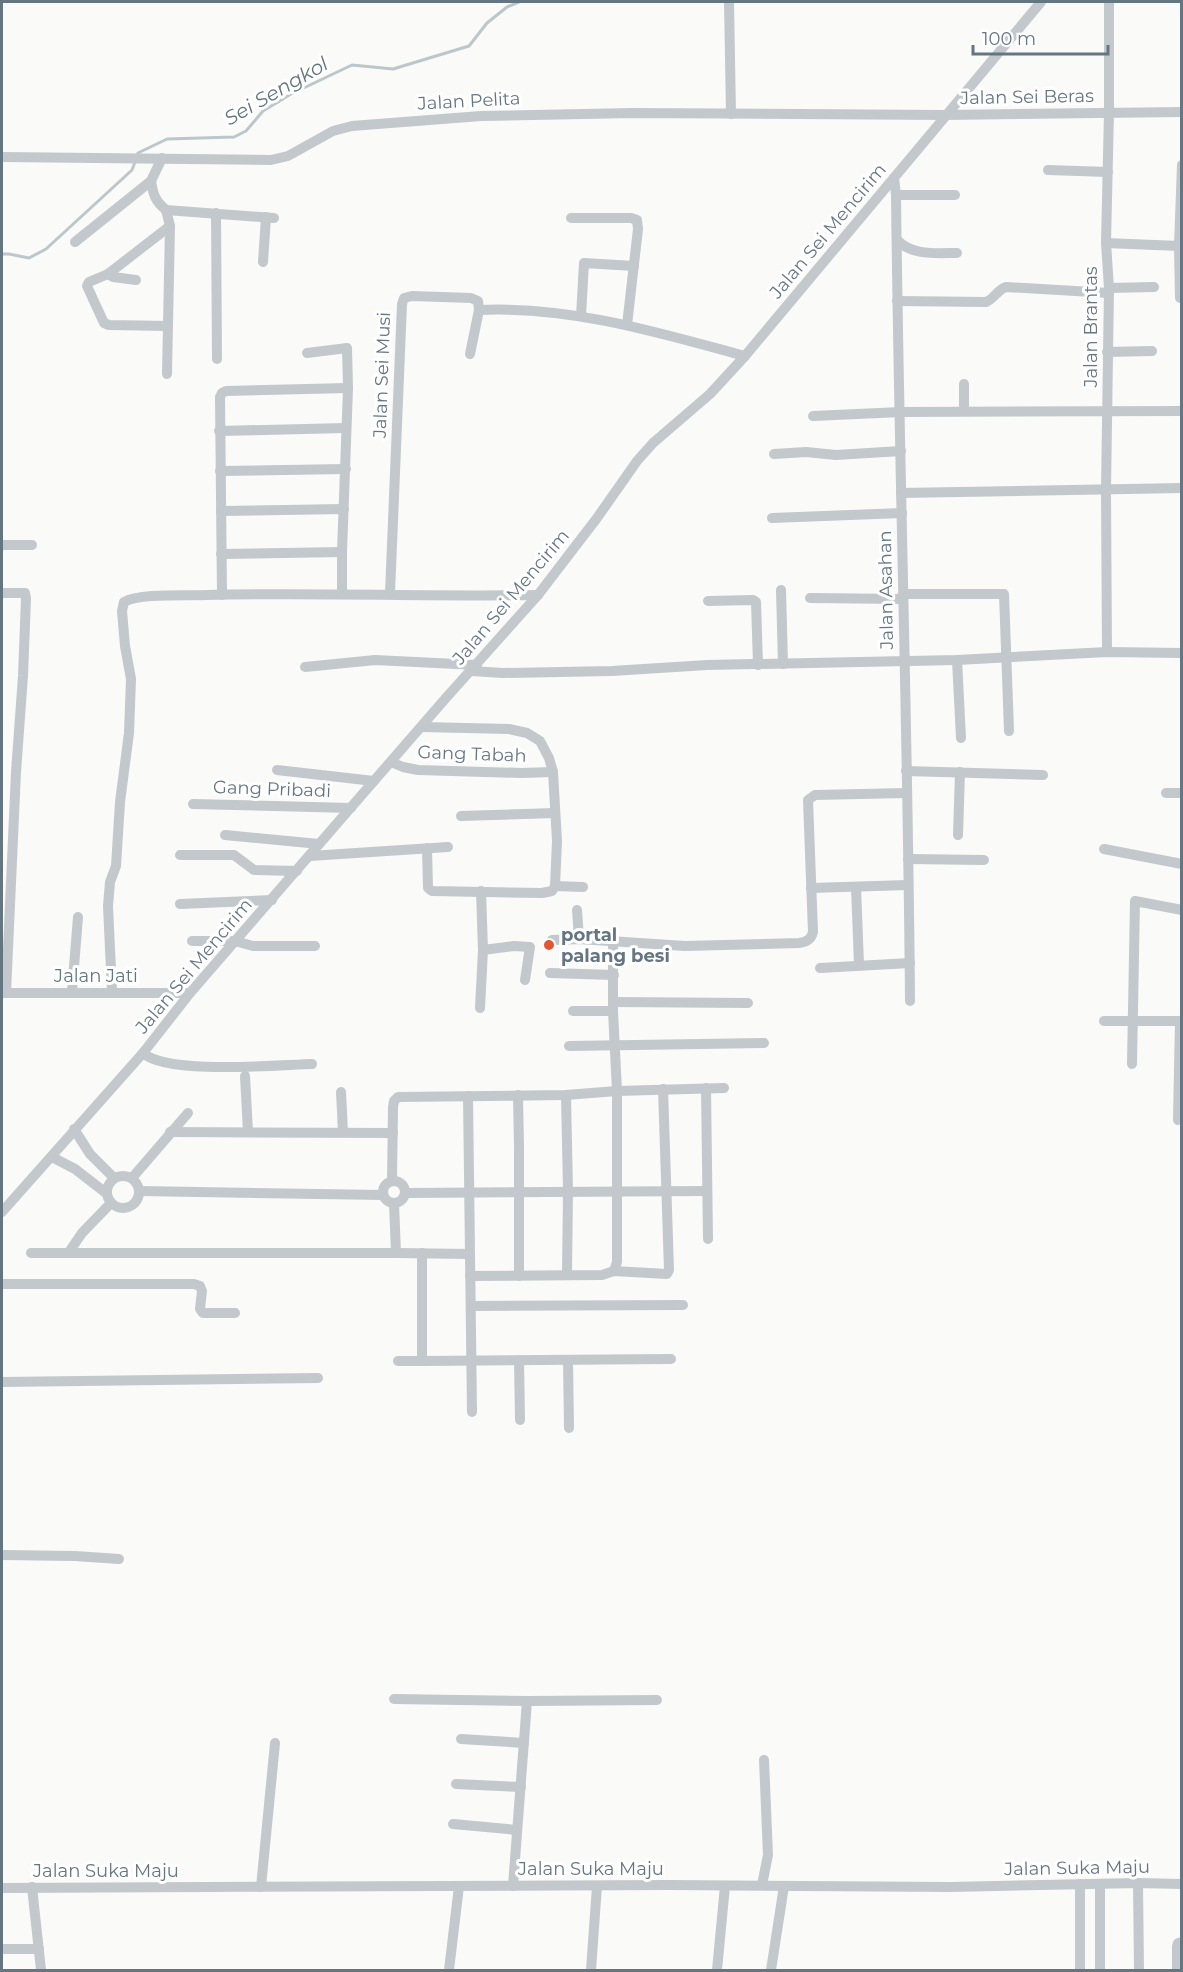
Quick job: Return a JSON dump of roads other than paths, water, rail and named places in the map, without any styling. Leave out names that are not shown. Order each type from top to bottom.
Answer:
[{"type":"street","points":[[729,2],[731,114]]},
{"type":"street","name":"Jalan Sei Mencirim","points":[[2,1212],[143,1053],[190,993],[538,595],[637,461],[653,443],[710,394],[745,356],[1041,2]]},
{"type":"street","name":"Jalan Brantas","points":[[1107,652],[1106,490],[1109,291],[1106,243],[1109,2]]},
{"type":"street","name":"Jalan Sei Beras","points":[[945,115],[1182,112]]},
{"type":"street","name":"Jalan Pelita","points":[[2,157],[279,159],[333,131],[352,126],[481,116],[633,113],[945,115]]},
{"type":"street","points":[[75,242],[151,181],[162,158]]},
{"type":"street","points":[[1180,298],[1182,165]]},
{"type":"street","points":[[1048,170],[1108,172]]},
{"type":"street","name":"Jalan Asahan","points":[[894,178],[901,412],[910,1001]]},
{"type":"street","points":[[151,181],[152,193],[156,202],[166,210],[270,217],[263,262]]},
{"type":"street","points":[[896,195],[955,195]]},
{"type":"street","points":[[166,210],[170,226],[167,374]]},
{"type":"street","points":[[216,213],[217,359]]},
{"type":"street","points":[[571,218],[631,218],[637,220],[638,229],[627,325]]},
{"type":"street","points":[[168,326],[104,323],[87,286],[89,282],[108,273],[170,226]]},
{"type":"street","points":[[897,240],[908,249],[927,253],[957,253]]},
{"type":"street","points":[[1106,243],[1179,246]]},
{"type":"street","points":[[581,315],[584,263],[634,266]]},
{"type":"street","points":[[108,273],[136,280]]},
{"type":"street","points":[[897,301],[986,302],[1006,287],[1109,291],[1154,287]]},
{"type":"street","name":"Jalan Sei Musi","points":[[390,594],[402,304],[404,298],[412,296],[471,298],[478,301],[478,310]]},
{"type":"street","points":[[470,354],[478,310],[535,310],[581,315],[627,325],[745,356]]},
{"type":"street","points":[[307,353],[347,348],[348,388],[342,594]]},
{"type":"street","points":[[1107,352],[1152,351]]},
{"type":"street","points":[[964,384],[964,411]]},
{"type":"street","points":[[222,595],[219,431],[222,393],[226,391],[348,388]]},
{"type":"street","points":[[813,416],[964,411],[1182,411]]},
{"type":"street","points":[[219,431],[346,428]]},
{"type":"street","points":[[774,454],[806,452],[836,455],[901,451]]},
{"type":"street","points":[[220,471],[346,469]]},
{"type":"street","points":[[902,493],[1182,488]]},
{"type":"street","points":[[221,511],[344,509]]},
{"type":"street","points":[[772,518],[902,513]]},
{"type":"street","points":[[2,545],[32,545]]},
{"type":"street","points":[[221,554],[342,552]]},
{"type":"street","points":[[782,590],[783,664]]},
{"type":"street","points":[[2,593],[22,592],[25,593],[26,598],[4,993]]},
{"type":"street","points":[[810,598],[1003,593],[1009,731]]},
{"type":"street","points":[[112,993],[108,906],[110,882],[116,866],[120,802],[129,733],[131,679],[125,646],[122,606],[124,602],[135,598],[222,595],[538,595]]},
{"type":"street","points":[[708,601],[753,600],[756,602],[758,665]]},
{"type":"street","points":[[305,667],[375,660],[474,668],[503,673],[558,673],[707,665],[957,660],[1107,652],[1182,653]]},
{"type":"street","points":[[957,660],[961,738]]},
{"type":"street","points":[[422,727],[499,729],[527,733],[540,741],[553,772],[557,841],[555,886],[552,891],[542,893],[429,890],[427,848]]},
{"type":"street","name":"Gang Tabah","points":[[391,762],[418,770],[553,772]]},
{"type":"street","points":[[277,770],[374,781]]},
{"type":"street","points":[[906,771],[1043,775]]},
{"type":"street","points":[[958,835],[960,772]]},
{"type":"street","points":[[552,940],[579,939],[685,946],[806,942],[813,933],[807,806],[810,796],[906,793]]},
{"type":"street","points":[[1166,793],[1182,793]]},
{"type":"street","name":"Gang Pribadi","points":[[193,804],[351,808]]},
{"type":"street","points":[[462,816],[555,813]]},
{"type":"street","points":[[225,835],[319,844]]},
{"type":"street","points":[[310,856],[448,847]]},
{"type":"street","points":[[1104,849],[1182,864]]},
{"type":"street","points":[[180,855],[236,855],[254,870],[297,871]]},
{"type":"street","points":[[908,859],[984,860]]},
{"type":"street","points":[[811,888],[909,885]]},
{"type":"street","points":[[555,886],[582,887]]},
{"type":"street","points":[[856,887],[859,965]]},
{"type":"street","points":[[480,1008],[483,950],[481,891]]},
{"type":"street","points":[[180,904],[272,900]]},
{"type":"street","points":[[1132,1064],[1135,901],[1182,910]]},
{"type":"street","points":[[577,910],[579,939]]},
{"type":"street","points":[[72,992],[78,917]]},
{"type":"street","points":[[192,941],[236,941],[253,946],[315,946]]},
{"type":"street","points":[[613,941],[617,1091],[617,1262],[614,1271]]},
{"type":"street","points":[[483,950],[514,946],[530,947],[525,980]]},
{"type":"street","points":[[820,968],[910,963]]},
{"type":"street","points":[[550,974],[614,975]]},
{"type":"street","name":"Jalan Jati","points":[[4,993],[190,993]]},
{"type":"street","points":[[573,1011],[613,1007],[748,1003]]},
{"type":"street","points":[[1104,1021],[1181,1021],[1178,1120]]},
{"type":"street","points":[[569,1046],[764,1043]]},
{"type":"street","points":[[143,1053],[162,1062],[181,1066],[245,1067],[312,1064]]},
{"type":"street","points":[[245,1076],[248,1132]]},
{"type":"street","points":[[706,1088],[708,1239]]},
{"type":"street","points":[[392,1181],[393,1107],[398,1097],[566,1095],[724,1088]]},
{"type":"street","points":[[470,1276],[602,1275],[614,1271],[666,1276],[669,1273],[663,1089]]},
{"type":"street","points":[[341,1092],[343,1132]]},
{"type":"street","points":[[518,1095],[519,1276]]},
{"type":"street","points":[[566,1095],[567,1275]]},
{"type":"street","points":[[468,1096],[472,1412]]},
{"type":"street","points":[[132,1178],[188,1113]]},
{"type":"street","points":[[75,1129],[90,1154],[114,1178]]},
{"type":"street","points":[[170,1132],[393,1133]]},
{"type":"street","points":[[75,1169],[90,1154]]},
{"type":"street","points":[[52,1157],[75,1169],[109,1198],[115,1206],[126,1208],[136,1202],[139,1191],[132,1178],[122,1175],[114,1178],[109,1183],[109,1198],[69,1252]]},
{"type":"street","points":[[392,1181],[402,1184],[406,1193]]},
{"type":"street","points":[[383,1195],[386,1185],[392,1181]]},
{"type":"street","points":[[139,1191],[383,1195],[388,1201],[394,1203],[401,1201],[406,1193]]},
{"type":"street","points":[[406,1193],[706,1191]]},
{"type":"street","points":[[394,1203],[396,1253]]},
{"type":"street","points":[[31,1253],[470,1254]]},
{"type":"street","points":[[422,1254],[422,1361]]},
{"type":"street","points":[[2,1284],[194,1284],[200,1286],[202,1291],[200,1309],[203,1314],[235,1313]]},
{"type":"street","points":[[471,1306],[683,1305]]},
{"type":"street","points":[[398,1361],[671,1359]]},
{"type":"street","points":[[519,1360],[520,1420]]},
{"type":"street","points":[[568,1360],[569,1428]]},
{"type":"street","points":[[2,1382],[318,1378]]},
{"type":"street","points":[[2,1555],[119,1558]]},
{"type":"street","points":[[394,1699],[657,1700]]},
{"type":"street","points":[[513,1886],[527,1701]]},
{"type":"street","points":[[461,1739],[524,1743]]},
{"type":"street","points":[[261,1887],[275,1743]]},
{"type":"street","points":[[762,1885],[768,1855],[764,1760]]},
{"type":"street","points":[[456,1784],[521,1787]]},
{"type":"street","points":[[453,1824],[518,1830]]},
{"type":"street","points":[[1137,1883],[1139,1971]]},
{"type":"street","points":[[1080,1884],[1080,1971]]},
{"type":"street","points":[[1100,1884],[1100,1971]]},
{"type":"street","name":"Jalan Suka Maju","points":[[2,1888],[762,1885],[933,1885],[951,1887],[1182,1884]]},
{"type":"street","points":[[449,1971],[459,1886]]},
{"type":"street","points":[[591,1971],[597,1886]]},
{"type":"street","points":[[717,1971],[725,1886]]},
{"type":"street","points":[[771,1971],[784,1886]]},
{"type":"street","points":[[32,1887],[41,1971]]},
{"type":"street","points":[[1177,1971],[1177,1946],[1182,1942]]},
{"type":"street","points":[[2,1949],[39,1949]]},
{"type":"waterway","name":"Sei Sengkol","points":[[137,156],[138,153],[167,139],[234,137],[246,131],[263,111],[291,94],[352,65],[393,69],[469,46],[487,23],[507,7],[519,2]]},
{"type":"waterway","name":"Sei Sengkol","points":[[2,254],[29,258],[46,249],[132,170],[135,162]]},
{"type":"place","name":"portal palang besi","points":[[549,945]]}]
